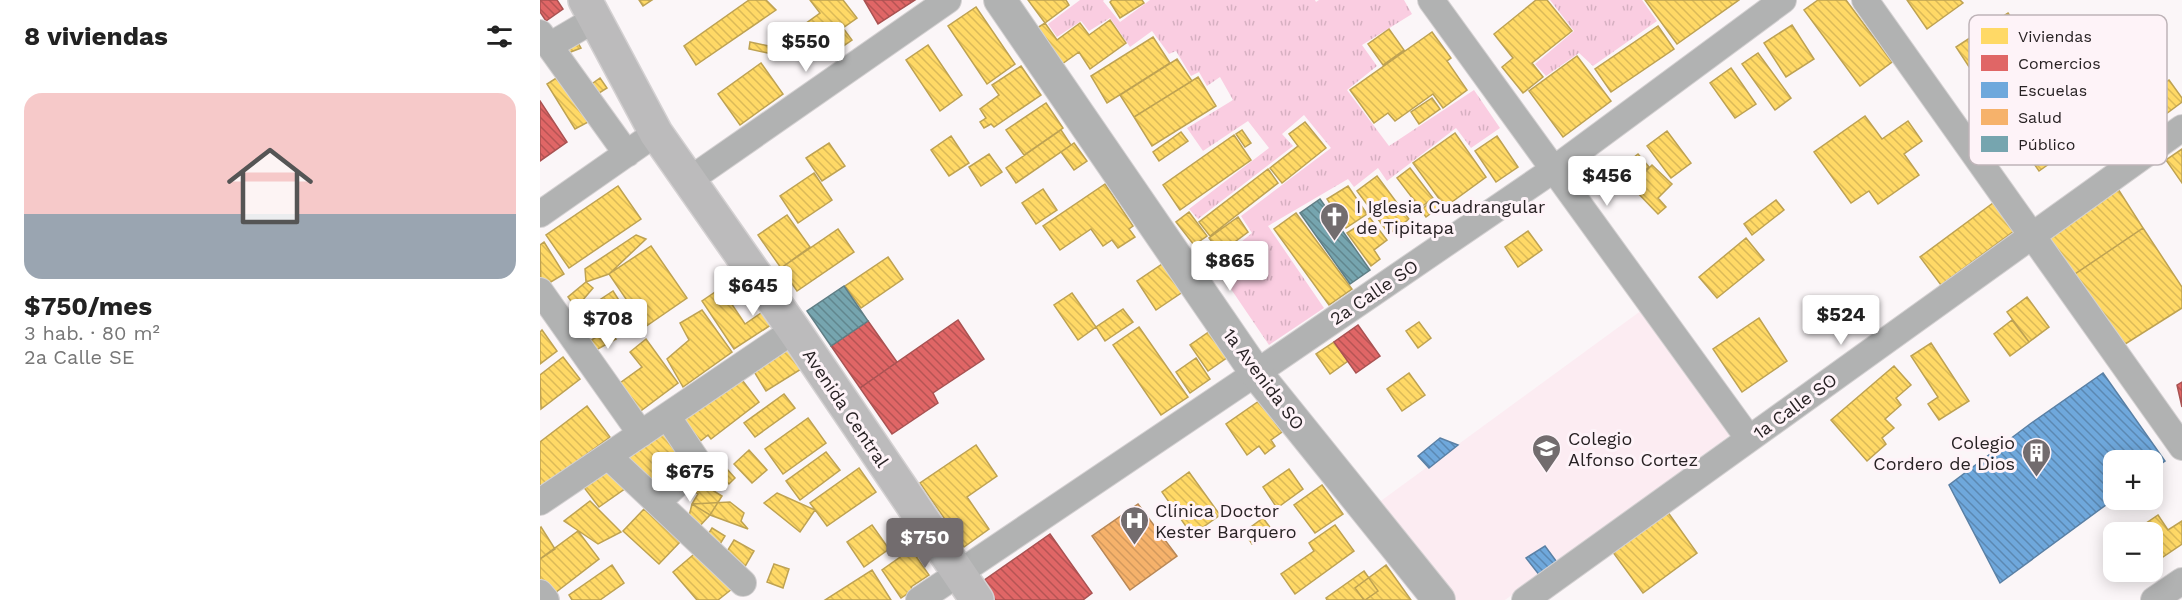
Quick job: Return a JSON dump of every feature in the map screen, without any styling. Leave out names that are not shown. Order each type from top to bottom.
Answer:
[{"type":"main road","name":"Avenida Central","points":[[590,10],[656,133],[794,330],[977,600]]},
{"type":"street","points":[[688,181],[948,0]]},
{"type":"street","name":"1a Avenida SO","points":[[1000,0],[1256,373],[1439,600]]},
{"type":"street","points":[[1431,0],[1749,439]]},
{"type":"street","name":"2a Calle SO","points":[[919,600],[957,572],[1256,373],[1553,170],[1783,0]]},
{"type":"street","points":[[1865,0],[1969,145]]},
{"type":"street","points":[[590,10],[545,39],[627,154]]},
{"type":"street","name":"1a Calle SO","points":[[2167,139],[2182,128]]},
{"type":"street","points":[[540,214],[656,133]]},
{"type":"street","points":[[1983,165],[2182,447]]},
{"type":"street","name":"1a Calle SO","points":[[1525,600],[2130,165]]},
{"type":"street","points":[[540,291],[641,434]]},
{"type":"street","points":[[540,502],[794,330]]},
{"type":"street","points":[[658,502],[691,471],[696,459],[667,416]]},
{"type":"street","points":[[608,456],[743,583]]},
{"type":"street","points":[[2154,600],[2182,581]]},
{"type":"street","points":[[540,593],[546,600]]},
{"type":"shaded area","name":"Colegio Alfonso Cortez","points":[[1642,310],[1733,433],[1505,600],[1449,600],[1378,503]]},
{"type":"green space","points":[[1080,0],[1104,0],[1120,22],[1150,0],[1315,0],[1316,2],[1319,0],[1404,0],[1412,14],[1362,45],[1377,66],[1347,90],[1389,146],[1474,90],[1500,128],[1471,148],[1456,128],[1387,181],[1378,168],[1354,187],[1348,179],[1268,226],[1324,308],[1269,345],[1214,264],[1252,233],[1241,216],[1331,148],[1304,115],[1282,134],[1293,146],[1198,219],[1189,209],[1269,148],[1248,121],[1203,151],[1187,128],[1233,100],[1220,77],[1207,86],[1199,72],[1191,76],[1176,51],[1169,54],[1152,31],[1130,47],[1110,18],[1089,31],[1081,21],[1057,37],[1048,24]]},
{"type":"green space","points":[[1550,0],[1642,0],[1657,21],[1593,66],[1579,53],[1546,76],[1535,64],[1574,31]]},
{"type":"building: Viviendas","points":[[639,0],[652,0],[643,6]]},
{"type":"building: Viviendas","points":[[749,0],[766,0],[776,10],[696,65],[684,46]]},
{"type":"building: Viviendas","points":[[810,0],[843,0],[857,18],[843,28],[852,40],[829,56],[805,24],[820,13]]},
{"type":"building: Viviendas","points":[[1028,0],[1066,0],[1069,5],[1045,23]]},
{"type":"building: Viviendas","points":[[1112,0],[1142,0],[1144,3],[1120,18],[1110,2]]},
{"type":"building: Viviendas","points":[[1536,0],[1547,0],[1572,31],[1532,63],[1543,77],[1523,93],[1502,67],[1513,58],[1494,34]]},
{"type":"building: Viviendas","points":[[1645,0],[1739,0],[1677,44]]},
{"type":"building: Viviendas","points":[[1818,0],[1846,0],[1892,62],[1860,86],[1804,10]]},
{"type":"building: Viviendas","points":[[1907,0],[1960,0],[1963,3],[1927,29]]},
{"type":"building: Viviendas","points":[[976,7],[1015,64],[987,84],[948,26]]},
{"type":"building: Viviendas","points":[[1110,20],[1126,43],[1090,69],[1079,52],[1062,64],[1037,28],[1045,23],[1057,40],[1080,23],[1089,35]]},
{"type":"building: Viviendas","points":[[1792,25],[1814,59],[1786,77],[1764,43]]},
{"type":"building: Viviendas","points":[[1658,26],[1674,49],[1611,92],[1595,69]]},
{"type":"building: Viviendas","points":[[1389,29],[1404,50],[1383,65],[1368,44]]},
{"type":"building: Viviendas","points":[[1432,32],[1451,58],[1447,61],[1467,90],[1443,108],[1433,94],[1395,121],[1388,113],[1374,123],[1350,90]]},
{"type":"building: Viviendas","points":[[574,36],[581,48],[568,53],[563,43]]},
{"type":"building: Viviendas","points":[[1153,37],[1170,63],[1107,103],[1091,76]]},
{"type":"building: Viviendas","points":[[1969,38],[1969,67],[1956,47]]},
{"type":"building: Viviendas","points":[[750,42],[783,49],[781,56],[749,49]]},
{"type":"building: Viviendas","points":[[928,45],[962,95],[940,111],[906,60]]},
{"type":"building: Viviendas","points":[[1758,53],[1791,98],[1775,110],[1742,64]]},
{"type":"building: Viviendas","points":[[1577,56],[1611,101],[1563,137],[1529,91]]},
{"type":"building: Viviendas","points":[[1177,59],[1192,81],[1134,117],[1120,95]]},
{"type":"building: Viviendas","points":[[761,63],[783,94],[740,125],[718,94]]},
{"type":"building: Viviendas","points":[[1021,66],[1041,95],[994,127],[991,124],[984,128],[980,122],[986,118],[980,109],[999,95],[992,85]]},
{"type":"building: Viviendas","points":[[1731,68],[1756,104],[1735,118],[1710,83]]},
{"type":"building: Viviendas","points":[[561,75],[590,121],[575,129],[547,84]]},
{"type":"building: Viviendas","points":[[1198,77],[1216,106],[1152,146],[1134,117]]},
{"type":"building: Viviendas","points":[[600,78],[607,88],[596,95],[589,86]]},
{"type":"building: Viviendas","points":[[2169,80],[2182,98],[2182,102],[2167,113],[2167,81]]},
{"type":"building: Viviendas","points":[[1432,98],[1440,109],[1419,124],[1411,112]]},
{"type":"building: Viviendas","points":[[1046,103],[1063,128],[1024,155],[1006,130]]},
{"type":"building: Viviendas","points":[[1865,116],[1882,139],[1908,121],[1922,141],[1904,154],[1919,175],[1878,204],[1869,191],[1851,203],[1814,152]]},
{"type":"building: Viviendas","points":[[1305,122],[1326,148],[1282,183],[1270,168],[1298,146],[1289,134]]},
{"type":"building: Viviendas","points":[[1061,130],[1071,145],[1016,183],[1006,168]]},
{"type":"building: Viviendas","points":[[1242,130],[1251,143],[1245,147],[1236,134]]},
{"type":"building: Viviendas","points":[[1667,131],[1691,163],[1671,178],[1647,146]]},
{"type":"building: Viviendas","points":[[1181,132],[1188,141],[1159,161],[1153,152]]},
{"type":"building: Viviendas","points":[[1455,133],[1486,177],[1445,207],[1413,163]]},
{"type":"building: Viviendas","points":[[1234,135],[1251,160],[1180,210],[1163,185]]},
{"type":"building: Viviendas","points":[[951,136],[969,163],[949,176],[931,150]]},
{"type":"building: Viviendas","points":[[1497,136],[1518,167],[1496,182],[1475,151]]},
{"type":"building: Viviendas","points":[[829,143],[845,166],[822,181],[806,158]]},
{"type":"building: Viviendas","points":[[1074,143],[1087,161],[1074,170],[1061,152]]},
{"type":"building: Viviendas","points":[[2182,149],[2182,183],[2167,161]]},
{"type":"building: Viviendas","points":[[989,154],[1002,172],[981,186],[969,167]]},
{"type":"building: Viviendas","points":[[1638,154],[1649,167],[1630,182],[1619,169]]},
{"type":"building: Viviendas","points":[[1652,165],[1672,184],[1658,198],[1666,207],[1658,214],[1631,186]]},
{"type":"building: Viviendas","points":[[2035,165],[2047,165],[2039,171]]},
{"type":"building: Viviendas","points":[[1410,168],[1433,198],[1420,208],[1397,178]]},
{"type":"building: Viviendas","points":[[1268,169],[1278,183],[1210,236],[1199,222]]},
{"type":"building: Viviendas","points":[[814,173],[832,200],[798,223],[780,196]]},
{"type":"building: Viviendas","points":[[1377,176],[1409,219],[1389,234],[1357,191]]},
{"type":"building: Viviendas","points":[[1105,184],[1133,226],[1129,229],[1135,237],[1118,248],[1112,240],[1103,246],[1091,229],[1060,250],[1043,226]]},
{"type":"building: Viviendas","points":[[618,186],[641,219],[569,268],[546,235]]},
{"type":"building: Viviendas","points":[[1348,186],[1367,214],[1346,228],[1327,199]]},
{"type":"building: Viviendas","points":[[1043,189],[1057,210],[1036,224],[1022,203]]},
{"type":"building: Viviendas","points":[[2118,189],[2143,228],[2072,276],[2046,237]]},
{"type":"building: Viviendas","points":[[1433,200],[1438,208],[1426,217],[1421,210]]},
{"type":"building: Viviendas","points":[[1776,200],[1784,210],[1752,235],[1744,224]]},
{"type":"building: Viviendas","points":[[1993,203],[2014,231],[1941,285],[1920,257]]},
{"type":"building: Viviendas","points":[[1189,212],[1207,236],[1194,245],[1176,222]]},
{"type":"building: Viviendas","points":[[1296,213],[1352,289],[1329,305],[1274,229]]},
{"type":"building: Viviendas","points":[[787,215],[810,247],[781,268],[758,235]]},
{"type":"building: Viviendas","points":[[1238,217],[1248,232],[1220,253],[1209,238]]},
{"type":"building: Viviendas","points":[[1370,218],[1387,240],[1374,250],[1380,259],[1371,266],[1347,233]]},
{"type":"building: Viviendas","points":[[2143,228],[2182,287],[2182,308],[2119,348],[2072,276]]},
{"type":"building: Viviendas","points":[[838,229],[854,252],[797,291],[781,268]]},
{"type":"building: Viviendas","points":[[1528,231],[1542,250],[1518,267],[1505,247]]},
{"type":"building: Viviendas","points":[[636,235],[646,239],[609,274],[586,282],[585,269]]},
{"type":"building: Viviendas","points":[[1746,238],[1764,260],[1717,298],[1699,277]]},
{"type":"building: Viviendas","points":[[544,242],[564,274],[541,288],[540,245]]},
{"type":"building: Viviendas","points":[[651,246],[687,298],[645,327],[609,274]]},
{"type":"building: Viviendas","points":[[1174,256],[1193,285],[1156,310],[1137,281]]},
{"type":"building: Viviendas","points":[[888,257],[903,279],[861,308],[845,286]]},
{"type":"building: Viviendas","points":[[586,282],[593,288],[576,308],[568,297]]},
{"type":"building: Viviendas","points":[[721,288],[745,324],[771,306],[780,319],[734,349],[702,301]]},
{"type":"building: Viviendas","points":[[613,291],[624,308],[588,332],[577,315]]},
{"type":"building: Viviendas","points":[[1072,293],[1096,327],[1078,340],[1054,305]]},
{"type":"building: Viviendas","points":[[2027,297],[2049,327],[2029,342],[2007,312]]},
{"type":"building: Viviendas","points":[[1123,309],[1133,322],[1105,341],[1096,327]]},
{"type":"building: Viviendas","points":[[702,310],[732,352],[683,387],[667,359],[689,340],[680,323]]},
{"type":"building: Viviendas","points":[[1759,318],[1787,361],[1742,392],[1713,349]]},
{"type":"building: Viviendas","points":[[2012,320],[2029,342],[2010,356],[1994,334]]},
{"type":"building: Viviendas","points":[[1419,322],[1431,338],[1418,348],[1406,331]]},
{"type":"building: Viviendas","points":[[1139,327],[1188,397],[1161,415],[1113,345]]},
{"type":"building: Viviendas","points":[[542,330],[557,351],[540,364],[540,332]]},
{"type":"building: Viviendas","points":[[607,330],[616,339],[596,350],[590,341]]},
{"type":"building: Viviendas","points":[[1210,331],[1228,357],[1208,371],[1190,345]]},
{"type":"building: Viviendas","points":[[646,339],[678,383],[634,416],[613,388],[642,367],[630,352]]},
{"type":"building: Viviendas","points":[[790,340],[806,366],[766,391],[750,365]]},
{"type":"building: Viviendas","points":[[1334,342],[1348,361],[1330,374],[1316,354]]},
{"type":"building: Viviendas","points":[[1931,343],[1969,401],[1939,420],[1928,404],[1938,397],[1911,356]]},
{"type":"building: Viviendas","points":[[563,357],[580,379],[541,409],[540,375]]},
{"type":"building: Viviendas","points":[[1196,358],[1210,379],[1190,393],[1176,372]]},
{"type":"building: Viviendas","points":[[1894,366],[1911,385],[1896,398],[1901,405],[1885,419],[1894,428],[1882,438],[1886,444],[1867,461],[1831,420]]},
{"type":"building: Viviendas","points":[[736,372],[759,402],[711,439],[708,435],[698,443],[677,417]]},
{"type":"building: Viviendas","points":[[1409,373],[1425,395],[1402,411],[1387,389]]},
{"type":"building: Viviendas","points":[[784,394],[795,408],[755,437],[744,423]]},
{"type":"building: Viviendas","points":[[1259,401],[1282,432],[1271,440],[1275,446],[1265,454],[1259,446],[1247,455],[1226,424]]},
{"type":"building: Viviendas","points":[[587,406],[610,437],[542,487],[540,484],[540,442]]},
{"type":"building: Viviendas","points":[[808,418],[826,443],[783,474],[765,449]]},
{"type":"building: Viviendas","points":[[663,423],[688,460],[650,490],[619,455]]},
{"type":"building: Viviendas","points":[[976,445],[997,476],[967,497],[989,529],[964,547],[920,483]]},
{"type":"building: Viviendas","points":[[749,450],[767,470],[752,483],[734,464]]},
{"type":"building: Viviendas","points":[[826,452],[840,470],[800,500],[786,481]]},
{"type":"building: Viviendas","points":[[718,459],[735,478],[729,484],[721,475],[711,480],[704,473]]},
{"type":"building: Viviendas","points":[[606,461],[626,488],[599,507],[579,481]]},
{"type":"building: Viviendas","points":[[859,468],[876,492],[827,526],[810,503]]},
{"type":"building: Viviendas","points":[[1289,469],[1303,489],[1277,508],[1263,487]]},
{"type":"building: Viviendas","points":[[1189,472],[1220,515],[1192,535],[1162,492]]},
{"type":"building: Viviendas","points":[[696,480],[722,496],[710,515],[692,504],[698,494],[691,489]]},
{"type":"building: Viviendas","points":[[1322,485],[1343,514],[1315,533],[1294,505]]},
{"type":"building: Viviendas","points":[[777,493],[815,510],[800,532],[764,503]]},
{"type":"building: Viviendas","points":[[590,501],[621,532],[598,544],[564,521]]},
{"type":"building: Viviendas","points":[[730,502],[744,513],[741,521],[748,529],[710,515],[697,529],[686,528],[692,504]]},
{"type":"building: Viviendas","points":[[644,509],[680,542],[659,564],[623,531]]},
{"type":"building: Viviendas","points":[[1667,511],[1697,553],[1643,593],[1612,551]]},
{"type":"building: Viviendas","points":[[2158,515],[2163,522],[2148,522]]},
{"type":"building: Viviendas","points":[[1263,518],[1272,530],[1252,544],[1244,532]]},
{"type":"building: Viviendas","points":[[2182,521],[2182,544],[2163,557],[2163,522],[2168,530]]},
{"type":"building: Viviendas","points":[[872,525],[889,549],[864,567],[847,542]]},
{"type":"building: Viviendas","points":[[1335,525],[1354,551],[1295,594],[1281,574],[1314,551],[1309,543]]},
{"type":"building: Viviendas","points":[[540,528],[555,549],[540,559]]},
{"type":"building: Viviendas","points":[[712,528],[725,536],[717,549],[704,541]]},
{"type":"building: Viviendas","points":[[578,531],[599,559],[551,596],[540,583],[540,559]]},
{"type":"building: Viviendas","points":[[734,540],[754,551],[743,570],[723,558]]},
{"type":"building: Viviendas","points":[[699,550],[732,589],[718,600],[697,600],[673,572]]},
{"type":"building: Viviendas","points":[[913,552],[929,575],[911,587],[913,590],[901,598],[882,570],[906,553],[907,556]]},
{"type":"building: Viviendas","points":[[774,564],[789,569],[783,588],[767,582]]},
{"type":"building: Viviendas","points":[[612,565],[624,583],[600,600],[572,600],[569,595]]},
{"type":"building: Viviendas","points":[[1386,565],[1411,600],[1364,600],[1355,588]]},
{"type":"building: Viviendas","points":[[872,570],[891,600],[825,600]]},
{"type":"building: Viviendas","points":[[1364,571],[1378,591],[1365,600],[1327,600],[1326,598]]},
{"type":"building: Comercios","points":[[540,0],[557,0],[563,9],[546,21],[540,12]]},
{"type":"building: Comercios","points":[[864,0],[915,0],[878,24]]},
{"type":"building: Comercios","points":[[540,101],[567,142],[540,161]]},
{"type":"building: Comercios","points":[[958,320],[984,359],[933,393],[938,403],[892,434],[860,388]]},
{"type":"building: Comercios","points":[[868,321],[897,362],[860,388],[831,346]]},
{"type":"building: Comercios","points":[[1358,325],[1380,356],[1356,373],[1334,342]]},
{"type":"building: Comercios","points":[[2182,382],[2182,407],[2177,385]]},
{"type":"building: Comercios","points":[[1050,534],[1092,593],[1083,600],[982,600],[973,588]]},
{"type":"building: Escuelas","name":"Colegio Cordero de Dios","points":[[2103,373],[2157,450],[2103,450],[2103,507],[2000,583],[1949,485]]},
{"type":"building: Escuelas","points":[[1440,438],[1458,445],[1429,468],[1418,456]]},
{"type":"building: Escuelas","points":[[1545,546],[1562,569],[1544,581],[1526,558]]},
{"type":"building: Salud","name":"Clínica Doctor Kester Barquero","points":[[1138,504],[1177,556],[1130,590],[1092,536]]},
{"type":"building: Público","name":"I Iglesia Cuadrangular de Tipitapa","points":[[1320,199],[1370,270],[1350,284],[1300,213]]},
{"type":"building: Público","points":[[844,286],[868,321],[831,346],[807,311]]},
{"type":"place","name":"I Iglesia Cuadrangular de Tipitapa","points":[[1335,242]]},
{"type":"place","name":"Colegio Alfonso Cortez","points":[[1547,474]]},
{"type":"place","name":"Colegio Cordero de Dios","points":[[2036,478]]},
{"type":"place","name":"Clínica Doctor Kester Barquero","points":[[1134,546]]}]
